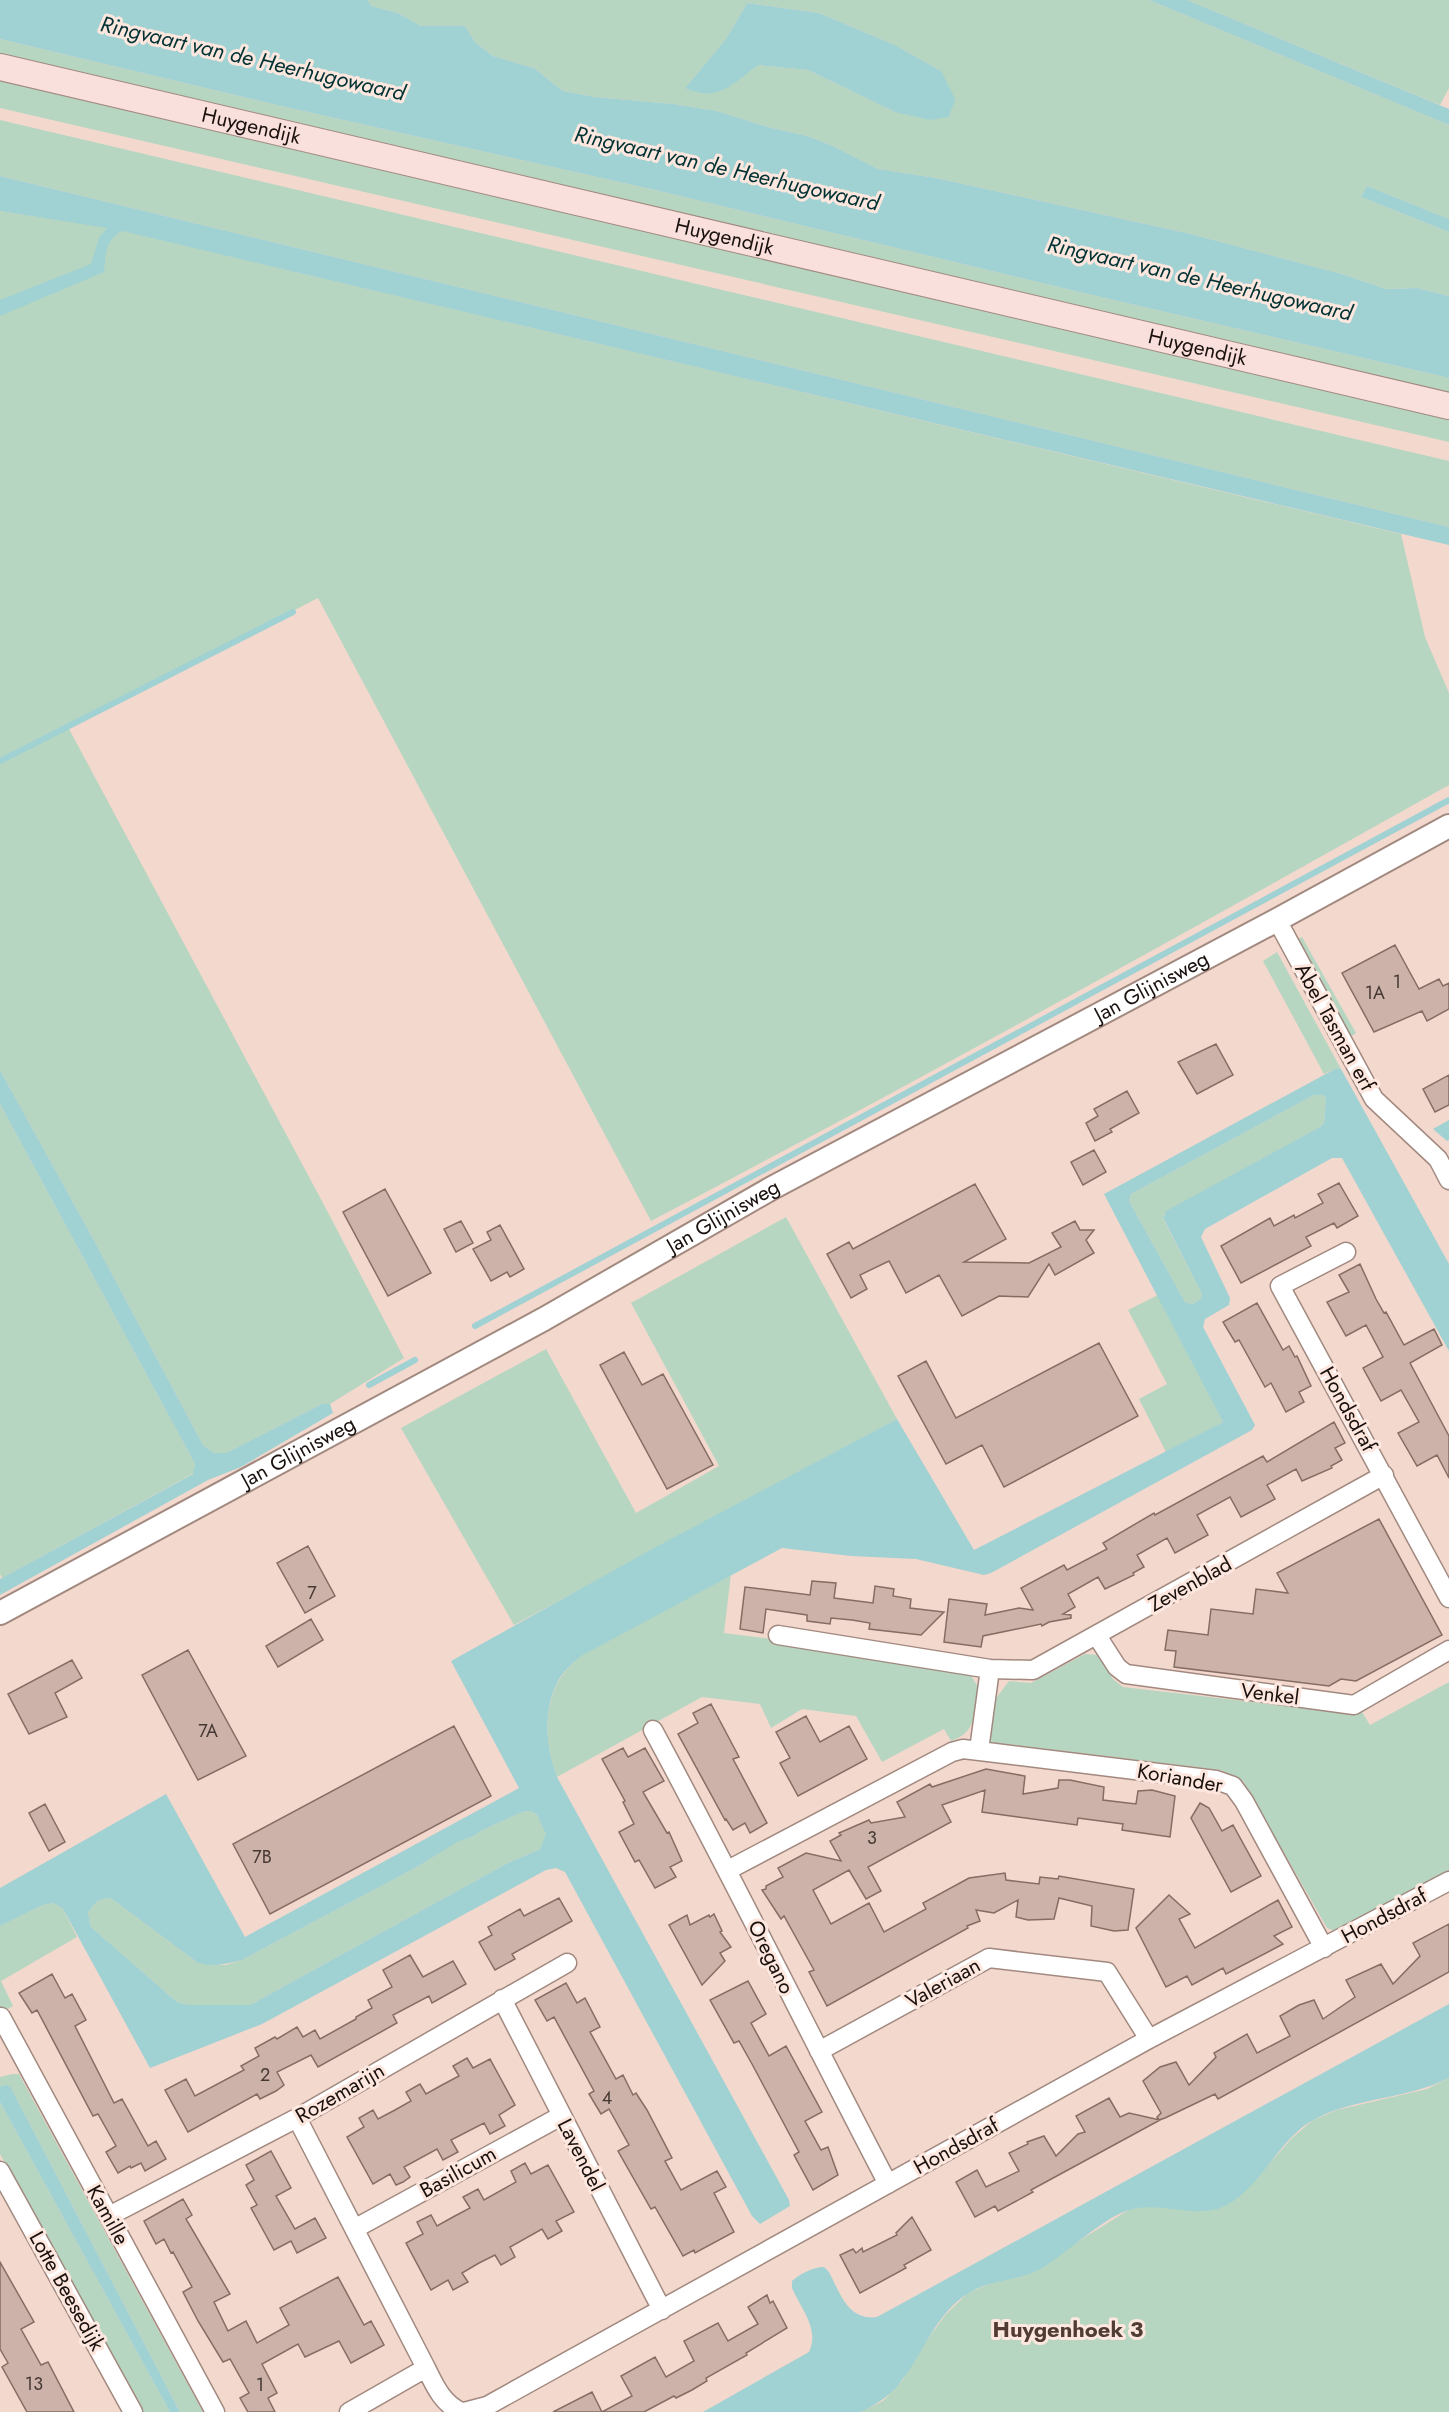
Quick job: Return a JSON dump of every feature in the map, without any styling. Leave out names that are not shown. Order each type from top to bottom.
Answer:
[{"type":"main road","name":"Huygendijk","points":[[0,67],[1449,406]]},
{"type":"street","name":"Jan Glijnisweg","points":[[0,1613],[533,1324],[772,1188],[1449,826]]},
{"type":"street","name":"Abel Tasman erf","points":[[1276,920],[1374,1099],[1438,1159],[1449,1179]]},
{"type":"street","name":"Hondsdraf","points":[[1346,1252],[1280,1286],[1449,1598]]},
{"type":"street","name":"Zevenblad","points":[[778,1635],[990,1669],[1033,1670],[1384,1475]]},
{"type":"street","name":"Venkel","points":[[1097,1636],[1118,1667],[1126,1674],[1354,1705],[1449,1650]]},
{"type":"street","points":[[979,1750],[990,1669]]},
{"type":"street","name":"Oregano","points":[[653,1730],[728,1870],[888,2184]]},
{"type":"street","name":"Koriander","points":[[728,1870],[952,1752],[963,1749],[1216,1780],[1233,1786],[1244,1801],[1324,1948]]},
{"type":"street","name":"Hondsdraf","points":[[426,2368],[444,2399],[452,2407],[463,2412],[487,2406],[1149,2039],[1449,1881]]},
{"type":"street","name":"Valeriaan","points":[[819,2052],[989,1958],[1107,1972],[1149,2039]]},
{"type":"street","name":"Rozemarijn","points":[[109,2216],[297,2118],[567,1963]]},
{"type":"street","name":"Lavendel","points":[[502,1999],[662,2310]]},
{"type":"street","name":"Kamille","points":[[1,2017],[215,2412]]},
{"type":"street","name":"Basilicum","points":[[356,2228],[561,2116]]},
{"type":"street","points":[[297,2118],[356,2228],[426,2368],[349,2412]]},
{"type":"street","name":"Lotte Beesedijk","points":[[0,2171],[133,2412]]},
{"type":"green space","points":[[368,0],[1149,0],[1449,125],[1449,219],[1367,186],[1361,197],[1449,232],[1449,296],[1417,288],[1386,289],[1342,274],[1191,234],[936,178],[878,169],[831,145],[807,136],[717,111],[673,104],[595,97],[563,91],[534,68],[493,56],[475,42],[465,26],[421,26],[398,13],[371,6]],"holes":[[[747,3],[819,13],[895,45],[941,71],[895,112],[808,70],[758,65],[685,88],[726,39]]]},
{"type":"green space","points":[[1187,0],[1449,0],[1449,88],[1440,105]]},
{"type":"green space","points":[[0,39],[281,106],[655,190],[1449,378],[1449,398],[0,59]]},
{"type":"green space","points":[[0,81],[1449,418],[1449,442],[0,108]]},
{"type":"green space","points":[[0,120],[1449,461],[1449,527],[0,176]]},
{"type":"green space","points":[[0,211],[107,227],[1401,534],[1425,637],[1449,693],[1449,785],[1052,1006],[651,1221],[318,598],[68,727],[404,1358],[330,1404],[322,1404],[226,1453],[214,1453],[203,1445],[0,1070]]},
{"type":"green space","points":[[1302,937],[1356,1033],[1350,1037],[1296,940]]},
{"type":"green space","points":[[1277,952],[1341,1069],[1324,1074],[1263,961]]},
{"type":"green space","points":[[1314,1095],[1322,1095],[1326,1098],[1324,1123],[1320,1127],[1164,1214],[1163,1219],[1202,1294],[1201,1299],[1192,1304],[1185,1302],[1129,1201],[1131,1194]]},
{"type":"green space","points":[[0,1104],[195,1464],[194,1473],[2,1578],[0,1574]]},
{"type":"green space","points":[[786,1217],[897,1419],[514,1625],[401,1428],[546,1349],[636,1513],[719,1466],[631,1303]]},
{"type":"green space","points":[[1158,1295],[1223,1422],[1166,1452],[1139,1399],[1167,1384],[1128,1310]]},
{"type":"green space","points":[[731,1574],[724,1633],[773,1639],[772,1644],[964,1670],[969,1672],[978,1687],[975,1713],[970,1727],[966,1733],[951,1741],[944,1729],[882,1762],[856,1716],[802,1709],[771,1728],[760,1704],[702,1697],[557,1777],[550,1752],[547,1726],[551,1701],[565,1671],[580,1656]]},
{"type":"green space","points":[[1085,1654],[1099,1655],[1113,1679],[1123,1687],[1357,1714],[1362,1712],[1370,1725],[1449,1682],[1449,1873],[1340,1933],[1327,1928],[1243,1781],[1221,1770],[988,1742],[994,1701],[1009,1681],[1031,1683]]},
{"type":"green space","points":[[531,1811],[537,1815],[547,1834],[540,1849],[506,1864],[250,2005],[188,2005],[177,2002],[91,1927],[88,1913],[91,1909],[101,1900],[112,1899],[198,1963],[226,1965],[242,1960],[417,1867],[457,1841],[474,1836],[522,1812]]},
{"type":"green space","points":[[54,1903],[63,1909],[77,1937],[1,1981],[13,2006],[0,2013],[0,1926],[43,1905]]},
{"type":"green space","points":[[19,2074],[203,2412],[180,2412],[11,2088],[0,2087],[0,2077]]},
{"type":"green space","points":[[1449,2078],[1449,2412],[861,2412],[883,2401],[903,2380],[922,2347],[946,2314],[968,2293],[992,2283],[1021,2277],[1130,2209],[1152,2206],[1180,2209],[1247,2189],[1292,2138],[1313,2120],[1337,2110],[1427,2089]]},
{"type":"green space","points":[[0,2102],[170,2412],[142,2412],[0,2154]]},
{"type":"water","name":"Ringvaart van de Heerhugowaard","points":[[0,0],[368,0],[371,6],[398,13],[421,26],[465,26],[475,42],[493,56],[534,68],[563,91],[595,97],[673,104],[717,111],[807,136],[831,145],[878,169],[936,178],[1191,234],[1342,274],[1386,289],[1417,288],[1449,296],[1449,378],[655,190],[281,106],[0,39]]},
{"type":"water","points":[[1149,0],[1187,0],[1449,109],[1449,125]]},
{"type":"water","points":[[747,3],[819,13],[895,45],[941,71],[955,99],[949,117],[930,120],[895,112],[808,70],[758,65],[732,85],[716,92],[697,92],[685,88],[726,39]]},
{"type":"water","points":[[0,176],[1449,527],[1449,545],[122,231],[109,243],[104,272],[0,316],[0,300],[91,264],[99,238],[107,228],[0,211]]},
{"type":"water","points":[[1367,186],[1449,219],[1449,232],[1361,197]]},
{"type":"water","points":[[1335,1069],[1341,1069],[1449,1264],[1449,1351],[1342,1158],[1332,1158],[1205,1229],[1201,1237],[1230,1298],[1229,1305],[1205,1319],[1203,1327],[1255,1425],[1252,1430],[984,1575],[916,1559],[851,1556],[782,1548],[581,1656],[561,1676],[551,1700],[547,1726],[548,1739],[557,1777],[789,2200],[790,2206],[760,2224],[752,2216],[565,1872],[556,1868],[546,1870],[262,2024],[150,2068],[63,1909],[54,1903],[43,1905],[0,1926],[0,1888],[166,1794],[245,1937],[519,1788],[451,1661],[654,1548],[897,1419],[974,1550],[1223,1422],[1104,1194]],"holes":[[[1314,1095],[1322,1095],[1326,1098],[1324,1123],[1320,1127],[1166,1211],[1163,1218],[1202,1294],[1201,1299],[1192,1304],[1185,1302],[1129,1201],[1131,1194]],[[531,1811],[537,1815],[546,1834],[540,1849],[506,1864],[250,2005],[188,2005],[177,2002],[91,1927],[88,1913],[101,1900],[112,1899],[198,1963],[215,1965],[242,1960],[417,1867],[457,1842],[522,1812]]]},
{"type":"water","points":[[0,1070],[203,1445],[214,1453],[226,1453],[322,1404],[330,1404],[333,1413],[241,1467],[208,1480],[0,1595],[0,1579],[193,1474],[195,1464],[0,1104]]},
{"type":"water","points":[[1449,1120],[1449,1140],[1447,1141],[1433,1129]]},
{"type":"water","points":[[1449,2004],[1449,2078],[1415,2091],[1347,2106],[1315,2119],[1302,2127],[1251,2186],[1227,2205],[1205,2211],[1145,2207],[1123,2212],[1099,2226],[1052,2262],[1033,2273],[986,2285],[969,2293],[958,2301],[940,2321],[899,2385],[867,2409],[861,2412],[703,2412],[809,2352],[812,2344],[811,2327],[792,2288],[792,2281],[803,2273],[824,2267],[829,2272],[841,2297],[852,2310],[859,2315],[877,2317]]},
{"type":"water","points":[[6,2085],[11,2088],[180,2412],[170,2412],[0,2102],[0,2087]]},
{"type":"building","points":[[1395,945],[1419,989],[1439,979],[1443,986],[1449,983],[1449,1009],[1427,1021],[1422,1011],[1374,1032],[1342,973]]},
{"type":"building","points":[[1216,1044],[1233,1075],[1197,1094],[1178,1062]]},
{"type":"building","points":[[1449,1075],[1449,1105],[1435,1112],[1423,1089]]},
{"type":"building","points":[[1127,1091],[1139,1113],[1110,1129],[1112,1132],[1095,1141],[1086,1123],[1098,1116],[1094,1109]]},
{"type":"building","points":[[1094,1150],[1106,1172],[1083,1185],[1071,1162]]},
{"type":"building","points":[[1339,1183],[1358,1216],[1337,1228],[1334,1223],[1306,1237],[1311,1246],[1241,1283],[1221,1246],[1270,1218],[1274,1226],[1294,1215],[1295,1218],[1323,1203],[1318,1194]]},
{"type":"building","points":[[975,1184],[1006,1239],[964,1262],[1029,1263],[1061,1247],[1052,1233],[1075,1221],[1080,1230],[1094,1230],[1086,1240],[1094,1253],[1055,1275],[1049,1264],[1028,1297],[999,1296],[962,1316],[939,1275],[906,1293],[889,1261],[860,1275],[867,1289],[851,1298],[827,1254],[849,1242],[853,1249]]},
{"type":"building","points":[[385,1189],[431,1273],[388,1296],[343,1212]]},
{"type":"building","points":[[461,1221],[473,1243],[456,1252],[444,1229]]},
{"type":"building","points":[[500,1225],[524,1269],[510,1277],[507,1272],[491,1281],[473,1249],[491,1240],[487,1232]]},
{"type":"building","points":[[1360,1264],[1376,1299],[1404,1345],[1434,1329],[1442,1345],[1410,1363],[1449,1436],[1449,1478],[1437,1455],[1417,1466],[1398,1433],[1419,1422],[1401,1390],[1381,1401],[1363,1368],[1383,1357],[1366,1325],[1346,1336],[1327,1302],[1349,1292],[1339,1275]]},
{"type":"building","points":[[1257,1303],[1283,1350],[1289,1346],[1295,1357],[1297,1356],[1311,1386],[1299,1392],[1304,1402],[1286,1412],[1271,1383],[1265,1387],[1239,1340],[1235,1342],[1223,1322]]},
{"type":"building","points":[[1099,1343],[1138,1416],[1004,1487],[982,1445],[946,1464],[898,1376],[926,1361],[956,1418]]},
{"type":"building","points":[[624,1352],[642,1385],[663,1374],[713,1465],[667,1489],[600,1365]]},
{"type":"building","points":[[1334,1422],[1345,1443],[1335,1448],[1342,1460],[1331,1466],[1332,1468],[1302,1481],[1296,1469],[1267,1485],[1275,1499],[1241,1517],[1230,1497],[1197,1515],[1208,1535],[1175,1553],[1167,1538],[1137,1555],[1144,1567],[1133,1573],[1134,1575],[1105,1589],[1098,1577],[1068,1594],[1075,1607],[1063,1614],[1071,1615],[1071,1618],[1049,1622],[1042,1626],[1041,1624],[983,1636],[981,1647],[944,1642],[949,1599],[987,1604],[985,1615],[1019,1608],[1033,1610],[1021,1588],[1064,1565],[1067,1570],[1107,1549],[1103,1543],[1154,1513],[1155,1515],[1263,1456],[1267,1462]]},
{"type":"building","points":[[1379,1519],[1442,1635],[1356,1681],[1341,1679],[1329,1686],[1174,1667],[1176,1651],[1165,1650],[1168,1630],[1208,1635],[1211,1609],[1253,1614],[1256,1589],[1288,1593],[1277,1573]]},
{"type":"building","points":[[308,1546],[335,1596],[305,1613],[277,1563]]},
{"type":"building","points":[[812,1581],[836,1583],[834,1598],[873,1603],[875,1586],[894,1589],[893,1596],[911,1599],[910,1608],[944,1612],[921,1635],[869,1629],[870,1623],[852,1620],[831,1618],[830,1624],[807,1621],[807,1615],[766,1609],[763,1633],[740,1629],[745,1587],[810,1595]]},
{"type":"building","points":[[311,1619],[323,1640],[278,1667],[266,1646]]},
{"type":"building","points":[[188,1650],[246,1756],[198,1780],[142,1675]]},
{"type":"building","points":[[72,1660],[82,1678],[55,1693],[67,1717],[29,1734],[8,1694]]},
{"type":"building","points":[[711,1704],[739,1757],[733,1759],[767,1823],[750,1833],[745,1823],[733,1830],[725,1820],[678,1734],[698,1723],[693,1713]]},
{"type":"building","points":[[806,1716],[820,1742],[849,1726],[867,1759],[798,1796],[780,1763],[790,1758],[776,1732]]},
{"type":"building","points":[[454,1726],[491,1796],[270,1914],[233,1844]]},
{"type":"building","points":[[623,1748],[628,1757],[645,1748],[664,1781],[643,1792],[667,1833],[669,1832],[682,1861],[670,1867],[676,1877],[655,1888],[639,1860],[635,1862],[619,1832],[634,1824],[623,1802],[625,1801],[602,1759]]},
{"type":"building","points":[[986,1769],[1025,1776],[1023,1794],[1058,1788],[1059,1780],[1070,1780],[1104,1787],[1103,1800],[1136,1804],[1138,1791],[1152,1790],[1175,1796],[1170,1837],[1122,1830],[1123,1824],[1078,1818],[1077,1825],[982,1812],[985,1790],[942,1805],[951,1822],[868,1867],[881,1891],[866,1899],[849,1870],[813,1890],[831,1924],[869,1903],[884,1932],[926,1909],[923,1903],[969,1878],[1005,1873],[1006,1880],[1039,1884],[1040,1877],[1058,1879],[1059,1876],[1134,1889],[1128,1930],[1114,1931],[1091,1926],[1092,1906],[1059,1898],[1054,1919],[1028,1920],[1016,1917],[1018,1900],[994,1913],[976,1910],[980,1921],[967,1926],[968,1928],[827,2006],[809,1972],[814,1970],[784,1916],[781,1919],[762,1890],[783,1877],[778,1868],[806,1853],[841,1861],[830,1841],[841,1835],[839,1833],[869,1820],[871,1823],[905,1817],[897,1802],[930,1784],[932,1787]]},
{"type":"building","points":[[1200,1803],[1209,1808],[1222,1831],[1233,1825],[1261,1876],[1231,1892],[1191,1818]]},
{"type":"building","points":[[45,1804],[65,1842],[49,1851],[29,1813]]},
{"type":"building","points":[[1169,1895],[1190,1914],[1179,1919],[1195,1948],[1278,1900],[1292,1927],[1274,1936],[1283,1944],[1226,1974],[1223,1968],[1192,1985],[1187,1976],[1166,1987],[1136,1928]]},
{"type":"building","points":[[559,1898],[572,1921],[512,1954],[515,1959],[495,1970],[479,1942],[492,1935],[488,1927],[520,1909],[524,1916]]},
{"type":"building","points":[[714,1914],[722,1931],[720,1932],[731,1947],[720,1953],[725,1961],[702,1985],[669,1925],[687,1915],[690,1925]]},
{"type":"building","points":[[1449,1924],[1449,1972],[1218,2099],[1215,2094],[1159,2120],[1157,2117],[1161,2113],[1143,2081],[1160,2067],[1176,2062],[1189,2085],[1216,2057],[1214,2053],[1247,2034],[1257,2053],[1290,2036],[1280,2016],[1299,2005],[1314,2000],[1323,2019],[1355,1997],[1346,1980],[1381,1964],[1393,1984],[1420,1956],[1413,1943]]},
{"type":"building","points":[[410,1955],[423,1977],[453,1961],[466,1984],[432,2003],[429,1996],[393,2015],[397,2023],[318,2067],[311,2055],[277,2072],[284,2085],[276,2091],[260,2099],[257,2094],[188,2132],[165,2090],[186,2079],[195,2096],[244,2070],[241,2066],[259,2056],[255,2048],[297,2027],[303,2037],[315,2030],[320,2039],[372,2008],[368,2000],[392,1987],[383,1970]]},
{"type":"building","points":[[52,1974],[65,1998],[72,1994],[86,2020],[75,2026],[114,2103],[122,2099],[148,2146],[156,2141],[166,2159],[145,2171],[141,2163],[118,2173],[106,2152],[116,2146],[98,2114],[93,2116],[37,2010],[32,2013],[19,1993]]},
{"type":"building","points":[[748,1981],[766,2014],[751,2023],[769,2056],[786,2046],[822,2112],[805,2121],[821,2150],[828,2147],[838,2175],[813,2190],[794,2155],[799,2152],[752,2064],[739,2041],[734,2043],[710,2000]]},
{"type":"building","points":[[566,1983],[577,2003],[585,1998],[600,2027],[590,2032],[616,2079],[623,2075],[633,2095],[636,2093],[647,2110],[672,2158],[665,2161],[681,2190],[717,2171],[726,2187],[714,2193],[734,2232],[695,2253],[694,2250],[683,2256],[655,2207],[651,2209],[618,2151],[629,2145],[609,2109],[601,2114],[589,2094],[594,2091],[554,2017],[547,2021],[535,2000]]},
{"type":"building","points":[[467,2058],[473,2068],[490,2059],[515,2105],[499,2115],[505,2126],[490,2134],[484,2123],[451,2140],[458,2152],[443,2160],[437,2149],[404,2167],[410,2177],[403,2182],[396,2185],[390,2174],[373,2184],[347,2137],[364,2127],[359,2118],[373,2110],[378,2119],[411,2101],[406,2092],[420,2084],[426,2094],[459,2076],[453,2066]]},
{"type":"building","points":[[1109,2098],[1120,2117],[1129,2113],[1160,2120],[1031,2190],[1033,2192],[998,2211],[995,2206],[975,2217],[956,2182],[977,2170],[986,2187],[1019,2171],[1009,2153],[1028,2144],[1027,2142],[1044,2136],[1056,2156],[1078,2134],[1085,2132],[1076,2116]]},
{"type":"building","points":[[271,2151],[291,2188],[276,2196],[295,2229],[315,2218],[326,2238],[297,2253],[291,2241],[274,2250],[251,2208],[257,2205],[246,2185],[254,2180],[246,2165]]},
{"type":"building","points":[[525,2163],[531,2174],[548,2165],[574,2212],[556,2221],[562,2231],[548,2239],[542,2229],[510,2247],[515,2257],[501,2265],[495,2255],[462,2273],[468,2282],[453,2290],[448,2280],[431,2290],[406,2243],[423,2234],[417,2222],[431,2215],[437,2226],[470,2208],[463,2197],[478,2189],[484,2200],[516,2182],[511,2171]]},
{"type":"building","points":[[183,2199],[192,2215],[186,2219],[230,2294],[214,2302],[228,2331],[246,2321],[257,2343],[289,2325],[280,2308],[338,2277],[364,2325],[371,2321],[384,2345],[351,2363],[339,2341],[305,2357],[298,2344],[262,2364],[277,2393],[268,2398],[275,2412],[248,2412],[240,2398],[249,2393],[230,2359],[223,2362],[198,2321],[183,2292],[192,2287],[173,2252],[171,2253],[164,2239],[156,2244],[144,2221]]},
{"type":"building","points":[[912,2217],[931,2250],[904,2265],[906,2268],[860,2293],[840,2255],[853,2249],[856,2253],[862,2248],[863,2252],[897,2235],[896,2233]]},
{"type":"building","points":[[0,2262],[34,2322],[21,2329],[41,2365],[48,2362],[74,2412],[27,2412],[2,2367],[8,2363],[0,2349]]},
{"type":"building","points":[[767,2295],[770,2303],[773,2301],[787,2328],[746,2353],[747,2355],[706,2378],[707,2381],[644,2412],[602,2412],[632,2396],[621,2376],[655,2357],[666,2377],[694,2361],[684,2341],[718,2323],[728,2341],[758,2324],[748,2307]]},
{"type":"building","points":[[592,2392],[602,2412],[553,2412]]},
{"type":"waterway","points":[[0,761],[293,612]]},
{"type":"waterway","points":[[475,1326],[1449,800]]},
{"type":"waterway","points":[[369,1385],[415,1360]]},
{"type":"district","name":"Huygenhoek 3","points":[[1068,2329]]}]
